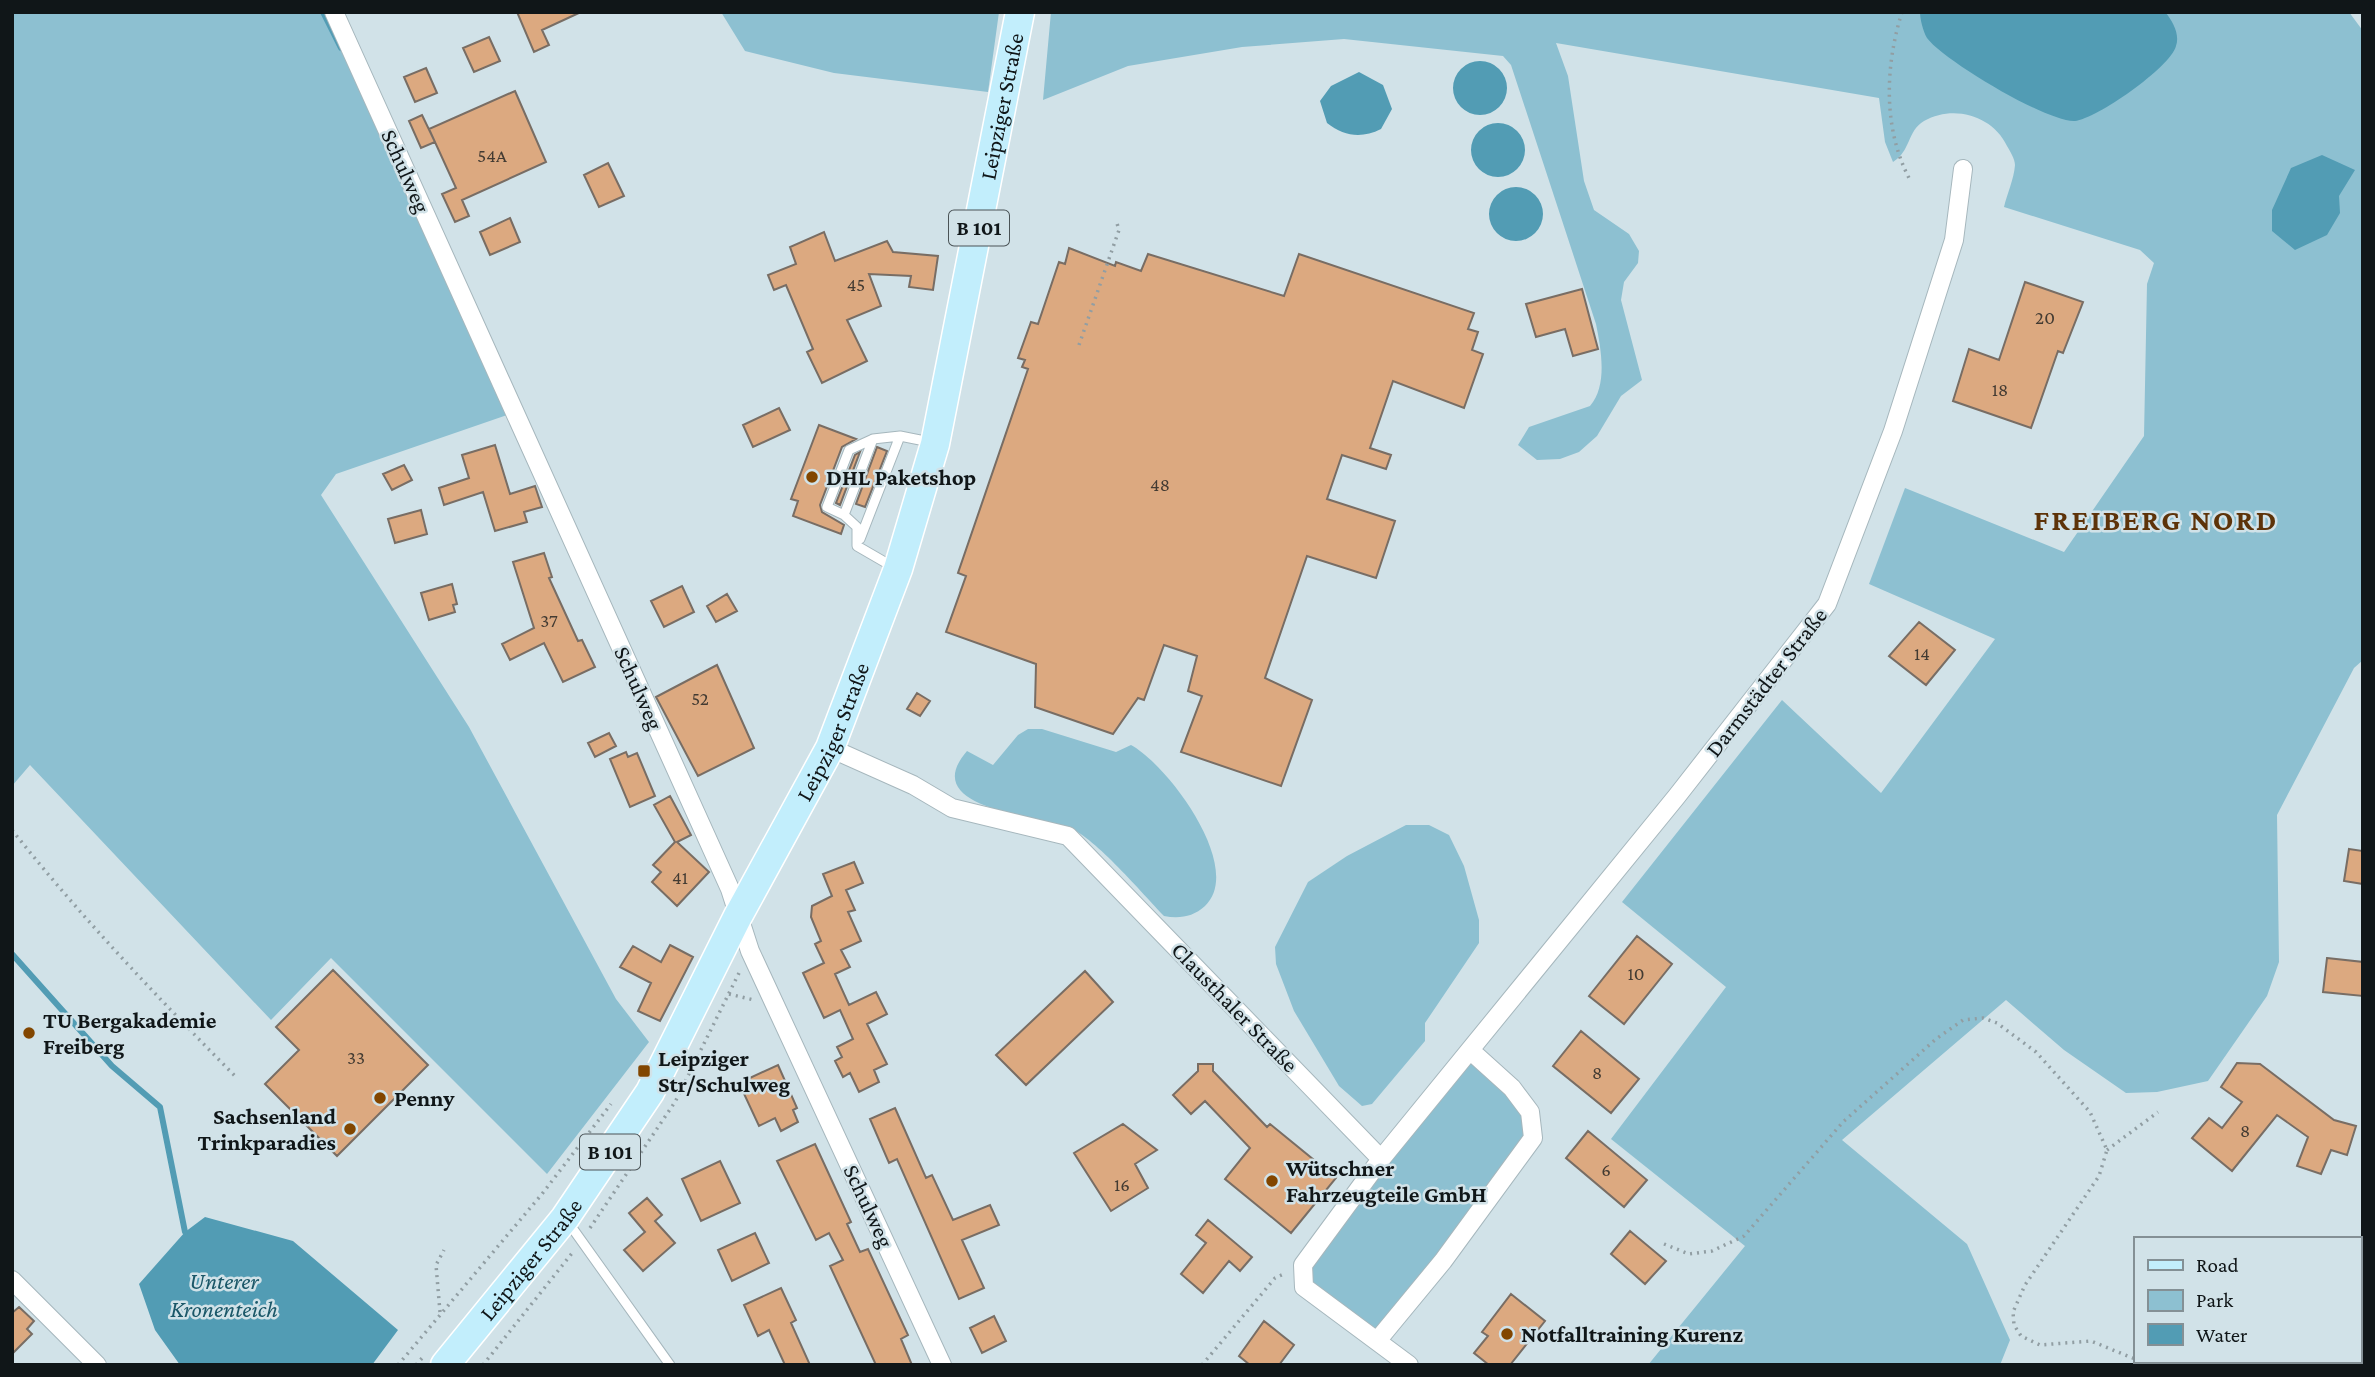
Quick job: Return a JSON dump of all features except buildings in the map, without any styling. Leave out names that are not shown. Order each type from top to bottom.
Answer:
[{"type":"main road","name":"Leipziger Straße","points":[[434,1360],[565,1218],[655,1084],[738,916],[830,748],[898,569],[935,444],[1020,12]]},
{"type":"street","name":"Schulweg","points":[[334,12],[730,889],[750,951],[942,1365]]},
{"type":"street","name":"Darmstädter Straße","points":[[1381,1159],[1677,796],[1827,604],[1893,431],[1954,240],[1963,169]]},
{"type":"street","name":"Clausthaler Straße","points":[[830,748],[913,785],[952,808],[1068,836],[1381,1159]]},
{"type":"street","points":[[1377,1341],[1443,1261],[1533,1138],[1530,1112],[1512,1088],[1471,1051]]},
{"type":"street","points":[[1381,1159],[1303,1265],[1304,1287],[1409,1365]]},
{"type":"street","points":[[12,1280],[97,1365]]},
{"type":"lane","points":[[857,546],[857,527],[844,515],[827,507],[849,450],[873,439],[900,436],[935,444]]},
{"type":"lane","points":[[857,546],[900,436]]},
{"type":"lane","points":[[844,515],[873,439]]},
{"type":"lane","points":[[857,546],[898,569]]},
{"type":"lane","points":[[565,1218],[670,1365]]},
{"type":"path","points":[[1902,12],[1895,42],[1889,107],[1893,143],[1909,178]]},
{"type":"path","points":[[1079,345],[1119,230],[1116,220]]},
{"type":"path","points":[[12,830],[170,1009],[236,1077]]},
{"type":"path","points":[[1664,1244],[1689,1254],[1712,1251],[1744,1236],[1843,1122],[1936,1039],[1963,1020],[1983,1018],[1997,1023],[2036,1052],[2091,1112],[2107,1150]]},
{"type":"path","points":[[398,1365],[542,1194],[612,1103],[597,1131],[562,1180]]},
{"type":"path","points":[[2134,1359],[2091,1341],[2040,1345],[2021,1336],[2014,1325],[2013,1312],[2025,1285],[2099,1176],[2107,1150],[2158,1111]]},
{"type":"path","points":[[440,1314],[436,1265],[444,1250]]},
{"type":"path","points":[[1202,1365],[1275,1278],[1303,1265]]},
{"type":"path","points":[[416,1365],[434,1360]]},
{"type":"green space","points":[[12,12],[329,12],[513,413],[336,474],[321,495],[469,727],[616,999],[649,1042],[547,1174],[331,958],[271,1020],[30,765],[12,786]]},
{"type":"green space","points":[[721,12],[999,12],[988,92],[834,73],[745,51]]},
{"type":"green space","points":[[1051,12],[2349,12],[2363,31],[2363,660],[2354,668],[2277,815],[2279,962],[2267,996],[2208,1081],[2157,1092],[2126,1093],[2064,1050],[2006,1000],[1842,1140],[1967,1244],[2010,1340],[2000,1365],[1648,1365],[1745,1246],[1611,1139],[1726,987],[1622,902],[1782,700],[1881,793],[1995,639],[1869,584],[1905,488],[2064,552],[2144,436],[2147,284],[2154,263],[2140,250],[2004,207],[2013,176],[2014,160],[2001,136],[1982,120],[1972,116],[1948,114],[1924,121],[1893,162],[1885,142],[1879,98],[1556,43],[1568,76],[1584,181],[1594,210],[1629,234],[1639,251],[1638,263],[1624,282],[1621,300],[1642,380],[1621,396],[1597,436],[1579,452],[1560,459],[1537,460],[1518,445],[1529,427],[1590,406],[1599,388],[1602,366],[1596,324],[1511,65],[1503,56],[1344,39],[1242,47],[1128,66],[1043,100]]},
{"type":"green space","points":[[1028,729],[1042,729],[1116,752],[1131,745],[1164,773],[1197,819],[1209,844],[1216,868],[1215,889],[1205,906],[1186,916],[1164,916],[1118,868],[1080,834],[1055,823],[988,807],[969,798],[957,786],[956,771],[967,751],[993,765],[1018,735]]},
{"type":"green space","points":[[1406,825],[1429,825],[1449,835],[1464,866],[1479,920],[1479,943],[1425,1023],[1425,1041],[1372,1104],[1362,1106],[1339,1086],[1294,1011],[1276,964],[1275,947],[1308,882],[1347,856]]},
{"type":"green space","points":[[1471,1051],[1512,1088],[1533,1138],[1377,1341],[1304,1287],[1303,1265]]},
{"type":"water","points":[[1920,12],[2165,12],[2175,28],[2177,42],[2171,55],[2147,79],[2099,112],[2075,121],[2043,112],[1997,89],[1953,61],[1927,38]]},
{"type":"water","points":[[1480,61],[1499,69],[1507,88],[1499,107],[1480,115],[1461,107],[1453,88],[1461,69]]},
{"type":"water","points":[[1359,72],[1383,85],[1392,109],[1381,129],[1353,135],[1327,123],[1320,101],[1331,86]]},
{"type":"water","points":[[1498,123],[1517,131],[1525,150],[1517,169],[1498,177],[1479,169],[1471,150],[1479,131]]},
{"type":"water","points":[[2322,155],[2355,170],[2339,196],[2340,213],[2327,235],[2295,250],[2272,231],[2272,210],[2291,168]]},
{"type":"water","points":[[1516,187],[1535,195],[1543,214],[1535,233],[1516,241],[1497,233],[1489,214],[1497,195]]},
{"type":"water","name":"Unterer Kronenteich","points":[[205,1217],[293,1241],[398,1330],[372,1365],[180,1365],[155,1330],[139,1284],[185,1232]]},
{"type":"waterway","points":[[323,12],[341,48]]},
{"type":"waterway","points":[[12,954],[112,1066],[160,1107],[185,1232]]},
{"type":"place","name":"DHL Paketshop","points":[[812,477]]},
{"type":"place","name":"TU Bergakademie Freiberg","points":[[29,1033]]},
{"type":"place","name":"Leipziger Str/Schulweg","points":[[644,1071]]},
{"type":"place","name":"Penny","points":[[380,1098]]},
{"type":"place","name":"Sachsenland Trinkparadies","points":[[350,1129]]},
{"type":"place","name":"Wütschner Fahrzeugteile GmbH","points":[[1272,1181]]},
{"type":"place","name":"Notfalltraining Kurenz","points":[[1507,1334]]},
{"type":"district","name":"FREIBERG NORD","points":[[2156,520]]}]
